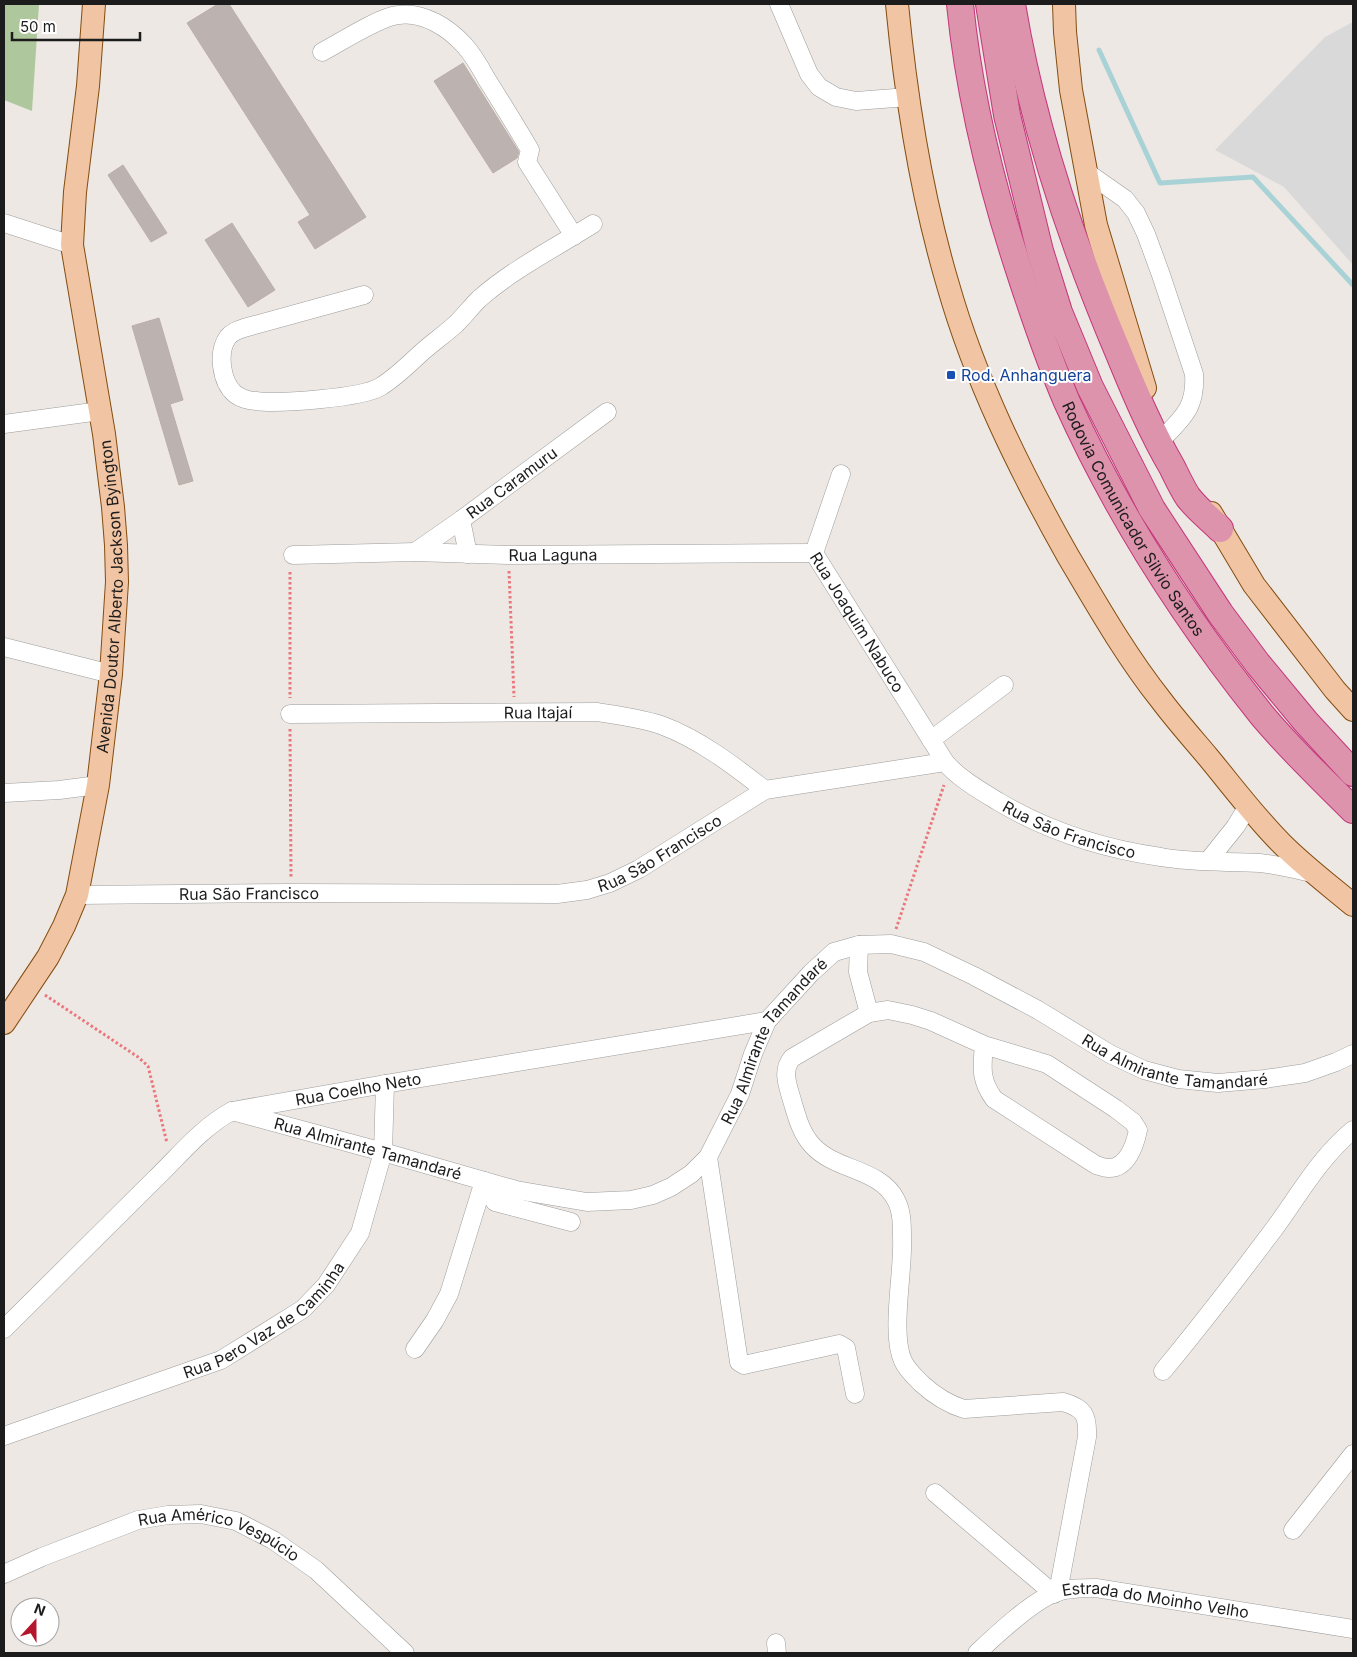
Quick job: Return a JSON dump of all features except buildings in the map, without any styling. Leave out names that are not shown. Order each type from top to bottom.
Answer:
[{"type":"highway","name":"Rodovia Comunicador Silvio Santos","points":[[960,4],[963,37],[983,143],[1005,227],[1036,323],[1071,410],[1131,525],[1204,638],[1262,715],[1353,810]]},
{"type":"highway","name":"Rodovia Comunicador Silvio Santos","points":[[989,4],[1007,114],[1040,250],[1059,312],[1090,387],[1152,509],[1220,613],[1258,664],[1306,722],[1353,772]]},
{"type":"highway","points":[[1012,4],[1031,95],[1050,166],[1064,213],[1105,322],[1132,389],[1158,442],[1189,498],[1220,529]]},
{"type":"main road","name":"Avenida Doutor Alberto Jackson Byington","points":[[4,1023],[48,957],[64,926],[77,894],[98,785],[111,674],[117,582],[116,545],[110,480],[100,411],[72,245],[75,192],[88,86],[94,4]]},
{"type":"main road","points":[[896,4],[902,63],[908,97],[934,234],[948,287],[985,389],[1042,510],[1107,621],[1160,699],[1248,806],[1282,844],[1353,905]]},
{"type":"main road","points":[[1064,4],[1064,32],[1072,90],[1096,225],[1142,383],[1166,435],[1254,585],[1334,690],[1353,710]]},
{"type":"street","points":[[779,4],[809,74],[819,87],[836,97],[856,101],[908,97]]},
{"type":"street","points":[[322,52],[380,21],[397,15],[413,14],[432,21],[449,31],[466,46],[504,105],[530,150],[527,162],[574,236]]},
{"type":"street","points":[[1085,171],[1125,199],[1136,213],[1161,275],[1194,374],[1195,388],[1192,403],[1183,418],[1166,435]]},
{"type":"street","points":[[4,223],[72,245]]},
{"type":"street","points":[[364,295],[233,332],[227,338],[224,350],[224,374],[228,385],[235,394],[244,399],[264,402],[356,395],[378,388],[394,377],[456,324],[478,300],[503,280],[593,224]]},
{"type":"street","points":[[4,424],[100,411]]},
{"type":"street","name":"Rua Caramuru","points":[[415,552],[607,412]]},
{"type":"street","name":"Rua Joaquim Nabuco","points":[[841,474],[814,553],[948,765]]},
{"type":"street","points":[[461,520],[468,554]]},
{"type":"street","name":"Rua Laguna","points":[[293,555],[415,552],[508,555],[814,553]]},
{"type":"street","points":[[4,647],[111,674]]},
{"type":"street","points":[[931,740],[1004,684]]},
{"type":"street","name":"Rua Itajaí","points":[[290,714],[515,711],[597,712],[633,717],[661,726],[693,741],[734,765],[765,790]]},
{"type":"street","name":"Rua São Francisco","points":[[77,894],[557,894],[587,890],[610,883],[639,869],[765,790],[948,765],[989,796],[1021,815],[1060,832],[1098,844],[1162,858],[1263,863],[1316,874]]},
{"type":"street","points":[[4,793],[60,790],[98,785]]},
{"type":"street","points":[[1208,861],[1230,834],[1248,806]]},
{"type":"street","name":"Rua Almirante Tamandaré","points":[[232,1111],[516,1190],[587,1202],[631,1200],[653,1195],[671,1187],[691,1174],[708,1157],[740,1094],[753,1054],[767,1021],[811,973],[834,952],[859,945],[891,944],[924,952],[1038,1010],[1110,1054],[1144,1070],[1178,1079],[1218,1082],[1265,1079],[1305,1073],[1353,1054]]},
{"type":"street","points":[[859,945],[858,972],[869,1013]]},
{"type":"street","points":[[934,1493],[1056,1593],[1087,1437],[1087,1422],[1083,1412],[1074,1405],[1063,1402],[964,1410],[949,1404],[914,1376],[904,1362],[898,1348],[903,1247],[901,1219],[897,1202],[890,1189],[880,1181],[832,1159],[813,1146],[804,1134],[798,1119],[786,1074],[788,1064],[792,1058],[869,1013],[888,1010],[912,1014],[984,1045],[1047,1064],[1100,1098],[1133,1122],[1138,1130],[1132,1150],[1125,1161],[1119,1166],[1108,1168],[1096,1165],[994,1099],[986,1088],[982,1077],[984,1045]]},
{"type":"street","name":"Rua Coelho Neto","points":[[4,1329],[202,1131],[232,1111],[767,1021]]},
{"type":"street","name":"Rua Pero Vaz de Caminha","points":[[4,1436],[221,1360],[304,1309],[326,1285],[360,1233],[383,1152],[385,1084]]},
{"type":"street","points":[[1163,1371],[1211,1312],[1314,1172],[1340,1141],[1353,1130]]},
{"type":"street","points":[[708,1157],[739,1362],[744,1365],[839,1344],[846,1348],[855,1394]]},
{"type":"street","points":[[484,1181],[495,1202],[571,1222]]},
{"type":"street","points":[[415,1349],[435,1320],[449,1294],[484,1181]]},
{"type":"street","points":[[1293,1530],[1353,1454]]},
{"type":"street","name":"Rua Américo Vespúcio","points":[[4,1574],[59,1550],[138,1520],[168,1515],[201,1514],[236,1521],[273,1540],[316,1570],[402,1652]]},
{"type":"street","name":"Estrada do Moinho Velho","points":[[977,1653],[1006,1627],[1034,1606],[1056,1593],[1096,1588],[1353,1629]]},
{"type":"path","points":[[508,555],[515,711]]},
{"type":"path","points":[[891,944],[948,765]]},
{"type":"path","points":[[30,985],[138,1057],[148,1066],[172,1163]]},
{"type":"shaded area","points":[[1353,22],[1353,265],[1284,187],[1215,150],[1325,37]]},
{"type":"green space","points":[[4,4],[39,4],[32,111],[4,100]]},
{"type":"waterway","points":[[1099,50],[1160,183],[1253,177],[1353,285]]},
{"type":"place","name":"Rod. Anhanguera","points":[[951,375]]}]
